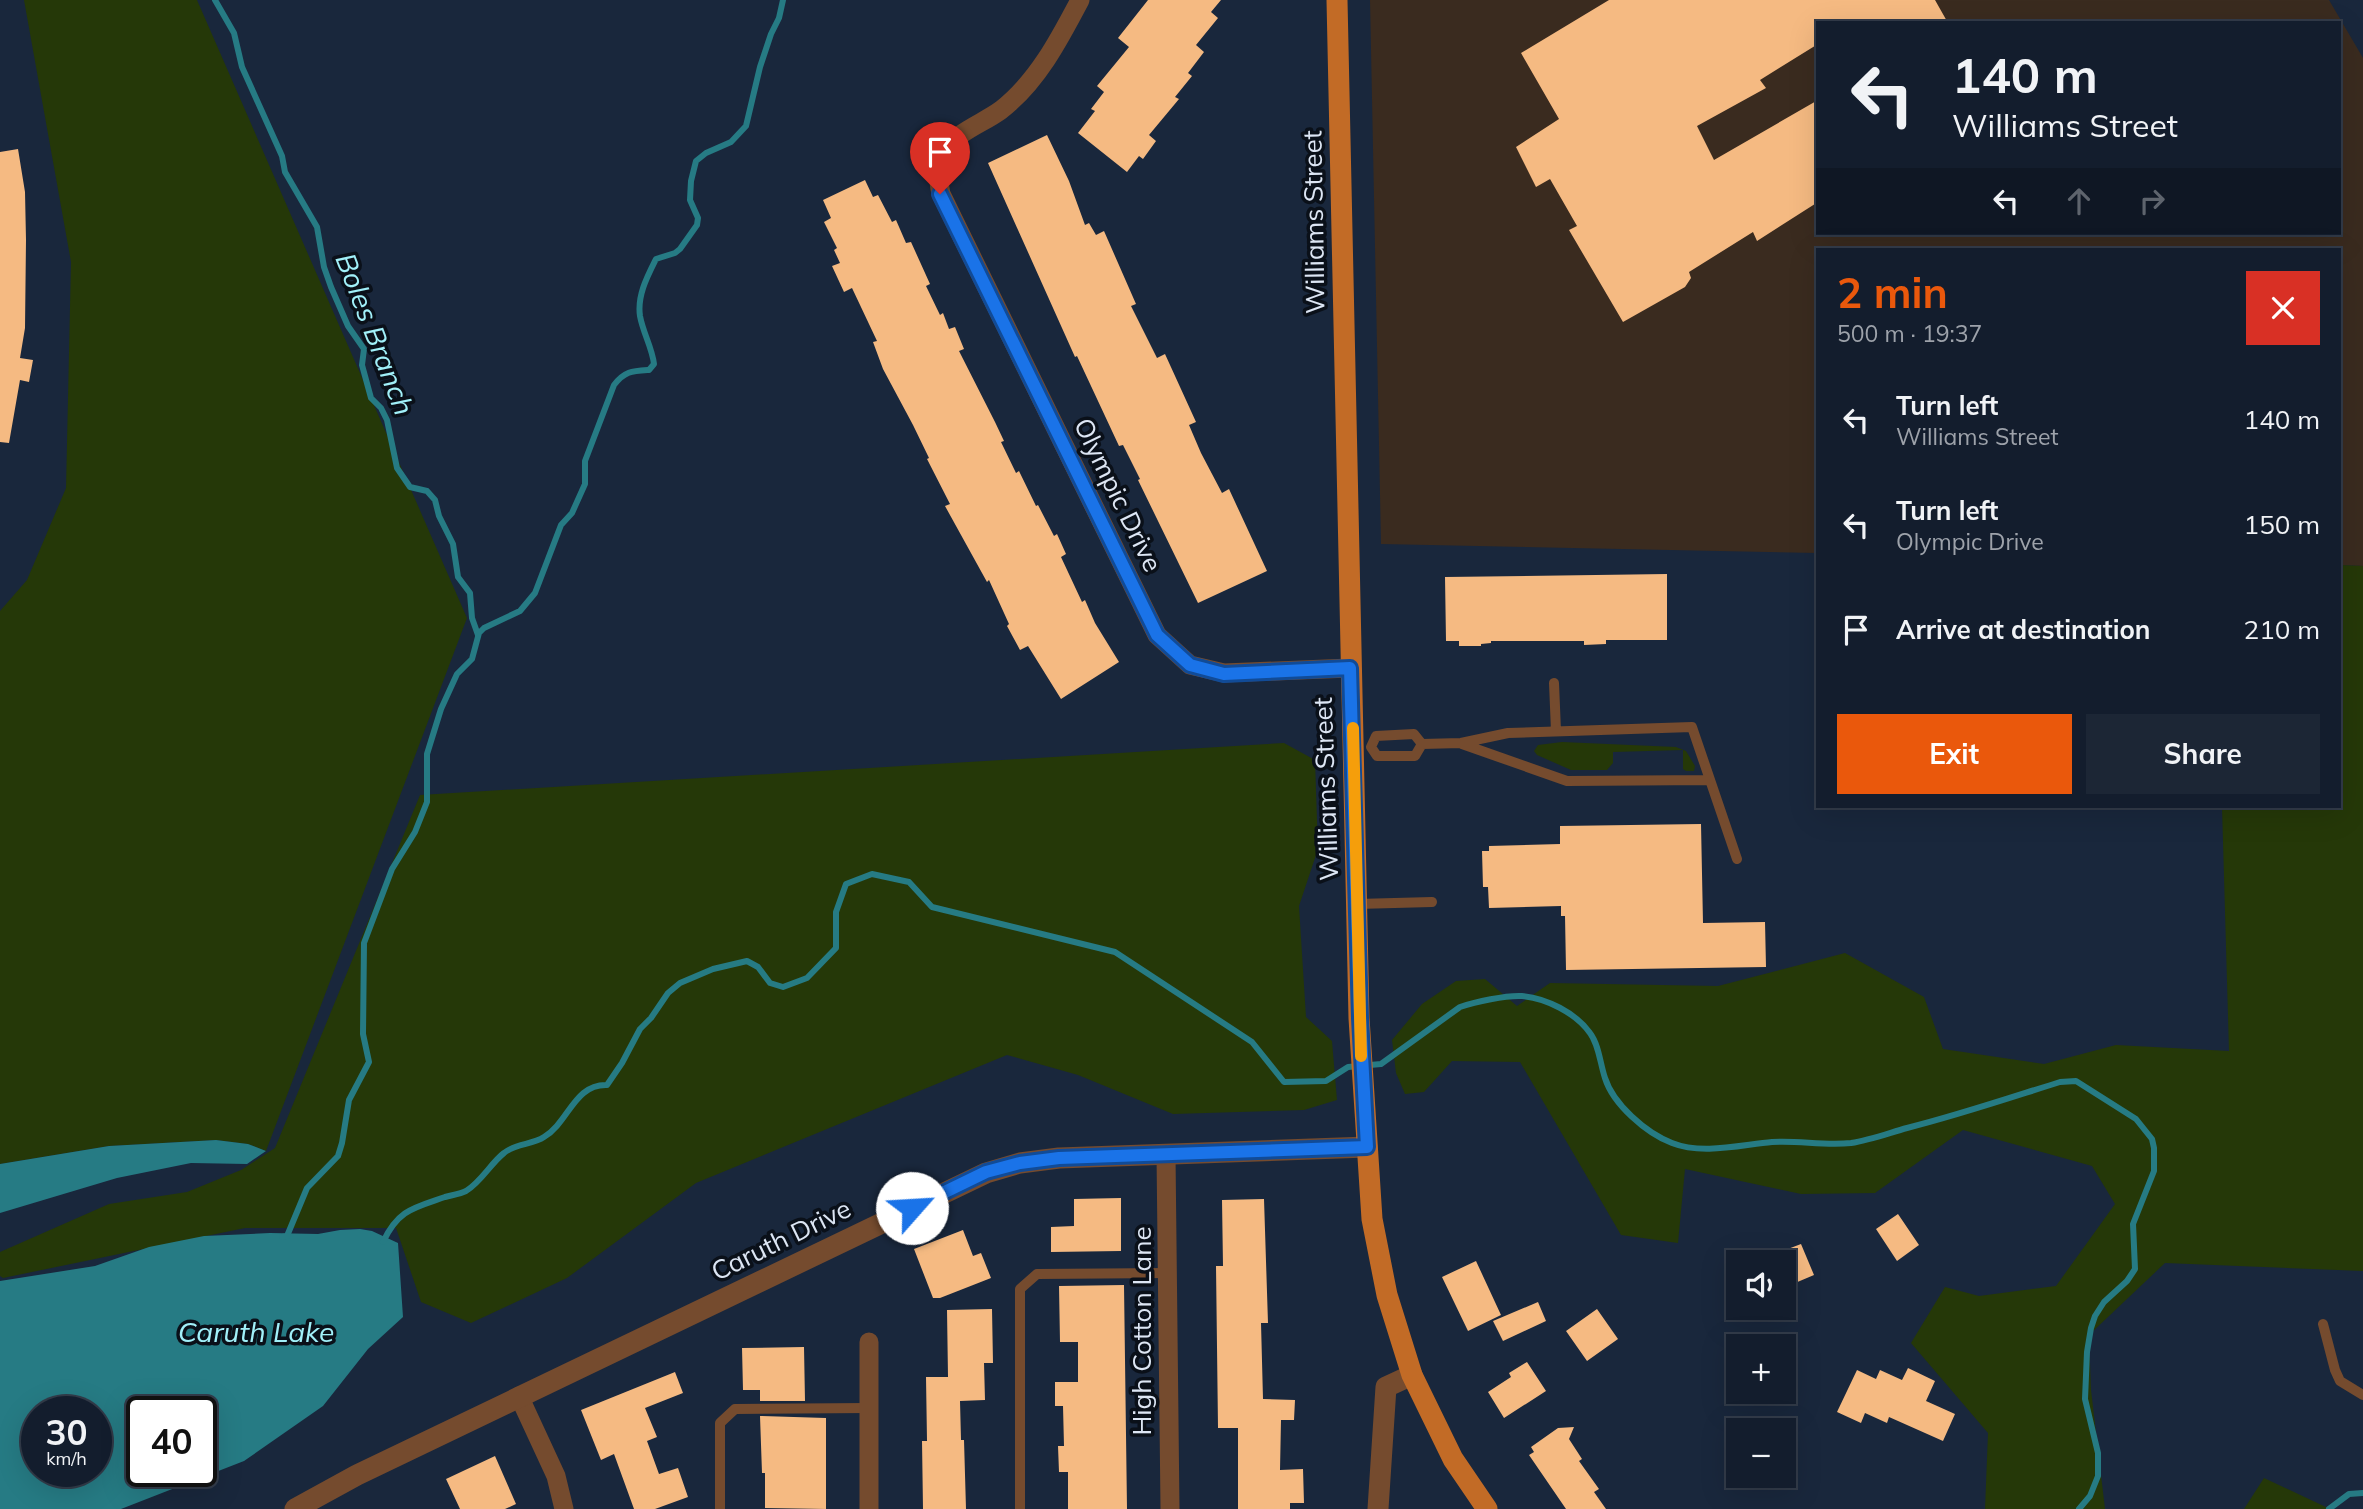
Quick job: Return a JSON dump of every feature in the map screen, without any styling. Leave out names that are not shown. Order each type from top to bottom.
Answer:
[{"type":"main road","name":"Williams Street","points":[[1337,0],[1350,668],[1362,747],[1357,904],[1360,1018],[1373,1219],[1387,1295],[1412,1375],[1453,1459],[1487,1509]]},
{"type":"street","name":"Olympic Drive","points":[[1080,0],[1056,45],[1030,80],[1001,110],[959,136],[942,154],[937,174],[940,194],[1157,635],[1190,665],[1224,674],[1350,668]]},
{"type":"street","name":"Caruth Drive","points":[[295,1509],[357,1475],[986,1172],[1020,1163],[1059,1158],[1367,1147]]},
{"type":"street","name":"High Cotton Lane","points":[[1166,1153],[1170,1509]]},
{"type":"street","points":[[869,1342],[869,1509]]},
{"type":"street","points":[[1378,1509],[1385,1387],[1412,1375]]},
{"type":"street","points":[[519,1396],[556,1476],[564,1509]]},
{"type":"lane","points":[[1555,683],[1556,731]]},
{"type":"lane","points":[[1422,744],[1461,743],[1508,733],[1692,727],[1737,859]]},
{"type":"lane","points":[[1414,734],[1422,744],[1415,756],[1377,756],[1362,747],[1376,736],[1414,734]]},
{"type":"lane","points":[[1461,743],[1567,781],[1710,780]]},
{"type":"lane","points":[[1357,904],[1432,902]]},
{"type":"lane","points":[[1020,1509],[1020,1289],[1037,1274],[1168,1273]]},
{"type":"lane","points":[[2323,1324],[2340,1381],[2363,1395]]},
{"type":"lane","points":[[720,1509],[720,1423],[735,1409],[869,1408]]},
{"type":"shaded area","points":[[24,0],[197,0],[467,618],[266,1151],[248,1144],[216,1140],[109,1146],[0,1164],[0,611],[27,580],[66,488],[71,262]]},
{"type":"shaded area","points":[[1370,0],[2329,0],[2363,58],[2363,566],[2341,565],[2341,248],[1816,248],[1816,553],[1381,544]]},
{"type":"shaded area","points":[[2341,565],[2363,566],[2363,1271],[2165,1263],[2089,1335],[2091,1390],[2105,1509],[1985,1509],[1988,1433],[1911,1343],[1945,1287],[1979,1296],[2056,1286],[2115,1204],[2092,1166],[1963,1130],[1875,1193],[1801,1194],[1685,1169],[1678,1243],[1621,1235],[1520,1062],[1452,1061],[1424,1092],[1405,1094],[1396,1073],[1392,1040],[1422,1004],[1456,981],[1485,979],[1517,1006],[1550,983],[1718,986],[1845,953],[1924,997],[1943,1049],[2044,1064],[2116,1045],[2229,1051],[2222,808],[2341,808]]},
{"type":"shaded area","points":[[1562,742],[1676,747],[1686,751],[1695,766],[1694,771],[1683,769],[1683,750],[1613,752],[1613,763],[1607,770],[1571,770],[1537,755],[1534,751],[1538,745]]},
{"type":"shaded area","points":[[1284,743],[1315,760],[1318,849],[1299,906],[1306,1017],[1332,1041],[1337,1100],[1304,1110],[1173,1114],[1078,1075],[1007,1055],[696,1183],[567,1278],[471,1323],[421,1302],[396,1228],[245,1228],[3,1278],[0,1276],[0,1252],[109,1204],[187,1192],[241,1170],[275,1148],[420,795]]},
{"type":"shaded area","points":[[2264,1478],[2328,1508],[2328,1509],[2244,1509]]},
{"type":"water","points":[[216,1140],[248,1144],[266,1151],[247,1164],[191,1163],[117,1178],[0,1213],[0,1164],[109,1146]]},
{"type":"water","name":"Caruth Lake","points":[[360,1229],[372,1231],[398,1243],[403,1317],[368,1349],[323,1406],[244,1461],[217,1472],[217,1396],[126,1396],[126,1487],[177,1487],[121,1509],[0,1509],[0,1281],[95,1266],[149,1247],[204,1236],[318,1234]]},
{"type":"building","points":[[1148,0],[1221,0],[1211,12],[1218,18],[1196,45],[1204,52],[1188,73],[1192,76],[1175,97],[1179,99],[1149,135],[1156,141],[1143,159],[1139,156],[1127,172],[1078,133],[1095,111],[1091,109],[1104,92],[1097,86],[1129,47],[1118,38]]},
{"type":"building","points":[[1609,0],[1935,0],[1947,21],[1816,21],[1816,45],[1760,80],[1766,88],[1697,126],[1714,160],[1816,101],[1816,203],[1757,241],[1753,232],[1689,272],[1691,278],[1685,287],[1623,322],[1569,230],[1577,226],[1550,179],[1536,187],[1516,147],[1559,119],[1521,53]]},
{"type":"building","points":[[1047,135],[1069,181],[1085,225],[1089,223],[1096,235],[1104,231],[1136,304],[1131,306],[1157,358],[1165,354],[1196,422],[1189,425],[1201,453],[1222,493],[1229,489],[1267,571],[1198,603],[1123,445],[1119,446],[1077,356],[1075,357],[988,163]]},
{"type":"building","points":[[18,149],[25,192],[26,240],[25,328],[20,358],[33,360],[29,382],[20,380],[9,443],[0,442],[0,152]]},
{"type":"building","points":[[865,180],[873,197],[878,195],[892,222],[896,220],[906,243],[911,242],[930,284],[926,286],[940,315],[943,313],[949,329],[955,327],[964,349],[959,351],[1004,441],[1001,442],[1016,473],[1019,471],[1054,536],[1057,534],[1066,554],[1061,557],[1082,602],[1085,600],[1095,623],[1119,662],[1061,699],[1028,646],[1020,650],[1007,626],[1009,624],[989,580],[987,582],[945,506],[950,504],[883,369],[873,342],[877,341],[852,288],[844,292],[832,266],[840,263],[834,250],[837,248],[824,222],[831,218],[823,200]]},
{"type":"building","points":[[1667,574],[1667,640],[1606,640],[1606,644],[1584,645],[1584,641],[1491,641],[1481,646],[1459,646],[1459,641],[1446,641],[1445,577]]},
{"type":"building","points":[[1701,824],[1703,923],[1765,922],[1766,967],[1566,970],[1565,916],[1561,916],[1561,906],[1489,908],[1488,887],[1483,887],[1482,851],[1489,851],[1489,846],[1560,844],[1560,826]]},
{"type":"building","points":[[1121,1198],[1121,1251],[1051,1252],[1051,1227],[1074,1226],[1074,1199]]},
{"type":"building","points":[[1264,1199],[1268,1323],[1261,1323],[1263,1399],[1295,1400],[1294,1420],[1281,1420],[1280,1470],[1303,1469],[1304,1503],[1290,1503],[1290,1509],[1238,1509],[1238,1428],[1218,1428],[1216,1266],[1223,1266],[1222,1200]]},
{"type":"building","points":[[1898,1214],[1919,1245],[1897,1261],[1876,1229]]},
{"type":"building","points":[[963,1230],[973,1256],[981,1253],[991,1278],[940,1298],[933,1298],[914,1249]]},
{"type":"building","points":[[1801,1244],[1814,1275],[1796,1283],[1796,1250],[1785,1250]]},
{"type":"building","points":[[1476,1261],[1501,1315],[1468,1331],[1442,1277]]},
{"type":"building","points":[[1124,1285],[1127,1509],[1068,1509],[1068,1472],[1059,1472],[1058,1446],[1064,1446],[1063,1406],[1055,1406],[1055,1382],[1078,1382],[1078,1342],[1060,1342],[1059,1286]]},
{"type":"building","points":[[1538,1302],[1546,1321],[1503,1341],[1493,1321]]},
{"type":"building","points":[[992,1309],[993,1363],[984,1363],[985,1400],[960,1401],[966,1509],[923,1509],[922,1441],[927,1441],[926,1377],[948,1377],[947,1310]]},
{"type":"building","points":[[1597,1309],[1618,1339],[1587,1361],[1566,1331]]},
{"type":"building","points":[[804,1347],[805,1401],[760,1401],[760,1390],[743,1390],[742,1348]]},
{"type":"building","points":[[1527,1362],[1546,1391],[1504,1418],[1488,1392],[1511,1377],[1509,1373]]},
{"type":"building","points":[[1908,1368],[1935,1381],[1926,1401],[1955,1414],[1943,1441],[1889,1417],[1887,1423],[1865,1413],[1861,1423],[1837,1412],[1857,1370],[1876,1379],[1880,1370],[1902,1380]]},
{"type":"building","points":[[675,1372],[683,1393],[645,1408],[657,1437],[647,1441],[659,1474],[678,1468],[688,1497],[655,1509],[634,1509],[614,1454],[601,1460],[581,1410]]},
{"type":"building","points":[[760,1416],[826,1418],[826,1509],[765,1508]]},
{"type":"building","points":[[1574,1427],[1569,1439],[1582,1459],[1579,1461],[1599,1489],[1594,1492],[1606,1509],[1566,1509],[1529,1455],[1534,1452],[1531,1447],[1558,1428]]},
{"type":"building","points":[[495,1456],[516,1504],[505,1509],[460,1509],[446,1479]]},
{"type":"waterway","name":"Boles Branch","points":[[215,0],[234,33],[242,67],[282,156],[285,172],[317,227],[324,267],[331,287],[348,326],[364,349],[362,365],[371,398],[381,408],[387,420],[397,468],[410,487],[427,491],[435,500],[439,516],[453,544],[458,577],[470,593],[472,618],[478,635]]},
{"type":"waterway","points":[[282,1237],[287,1236],[307,1188],[338,1156],[349,1100],[369,1062],[363,1034],[364,943],[392,869],[415,832],[427,802],[427,754],[441,709],[457,674],[472,659],[479,633],[520,611],[535,593],[561,525],[572,513],[585,484],[585,461],[614,385],[625,374],[649,370],[654,364],[639,309],[644,287],[656,259],[680,249],[697,225],[698,218],[690,200],[696,161],[706,153],[731,142],[746,126],[760,67],[783,0]]},
{"type":"waterway","points":[[383,1242],[395,1223],[408,1212],[466,1191],[504,1153],[544,1137],[553,1130],[579,1097],[596,1086],[607,1085],[640,1029],[668,993],[680,983],[713,969],[747,961],[758,967],[770,983],[783,987],[807,978],[836,948],[836,912],[846,884],[872,874],[909,882],[932,907],[1115,952],[1252,1042],[1284,1082],[1326,1081],[1348,1067],[1381,1064],[1460,1007],[1515,996],[1531,997],[1550,1003],[1577,1019],[1593,1038],[1605,1078],[1615,1098],[1641,1125],[1684,1147],[1721,1148],[1772,1142],[1851,1143],[1946,1118],[2060,1082],[2076,1081],[2136,1119],[2152,1139],[2154,1148],[2154,1171],[2133,1224],[2135,1269],[2127,1281],[2104,1302],[2091,1328],[2085,1399],[2098,1453],[2098,1476],[2090,1496],[2079,1509]]},
{"type":"waterway","points":[[2329,1509],[2349,1494],[2363,1493]]},
{"type":"slow traffic","points":[[1353,728],[1361,1056]]},
{"type":"route","points":[[912,1208],[986,1172],[1020,1163],[1059,1158],[1367,1147],[1360,1018],[1350,668],[1224,674],[1190,665],[1157,635],[940,194]]}]
